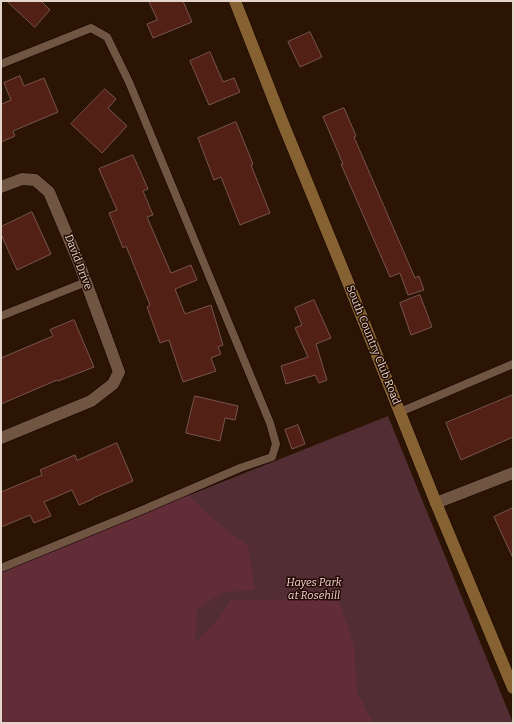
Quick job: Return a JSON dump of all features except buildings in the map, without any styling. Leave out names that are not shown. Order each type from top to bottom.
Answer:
[{"type":"street","name":"South Country Club Road","points":[[235,1],[436,503],[513,688]]},
{"type":"street","name":"David Drive","points":[[1,187],[22,179],[35,180],[49,192],[86,282],[119,372],[113,384],[91,401],[1,438]]},
{"type":"street","points":[[436,503],[513,473]]},
{"type":"lane","points":[[1,64],[91,28],[107,37],[128,82],[270,423],[276,444],[272,457],[240,468],[140,512],[1,568]]},
{"type":"lane","points":[[1,316],[86,282]]},
{"type":"lane","points":[[400,412],[513,364]]},
{"type":"green space","name":"Hayes Park at Rosehill","points":[[388,416],[513,723],[1,723],[1,570]]},
{"type":"shaded area","points":[[188,495],[217,522],[248,545],[255,589],[222,593],[197,610],[195,643],[219,619],[231,600],[338,599],[354,646],[357,692],[373,723],[1,723],[1,570]]}]
